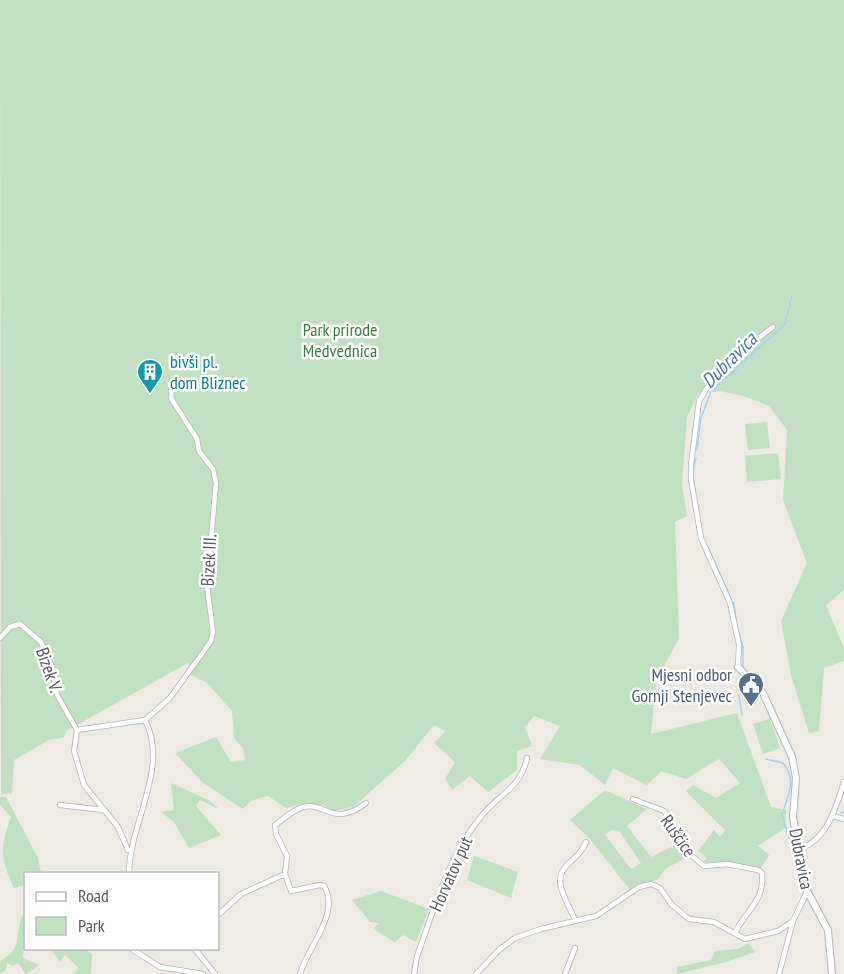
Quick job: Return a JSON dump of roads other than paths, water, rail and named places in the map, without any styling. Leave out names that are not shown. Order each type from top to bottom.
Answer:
[{"type":"street","name":"Dubravica","points":[[772,327],[738,353],[706,388],[699,401],[691,479],[701,538],[730,603],[739,645],[738,667],[763,693],[792,757],[796,778],[793,817],[806,894],[828,930],[832,974]]},
{"type":"street","name":"Bizek III.","points":[[145,720],[170,698],[211,641],[213,632],[207,586],[216,483],[213,470],[199,451],[197,439],[171,398],[172,387]]},
{"type":"street","name":"Bizek V.","points":[[0,639],[10,627],[20,624],[42,642],[52,667],[57,695],[77,730]]},
{"type":"street","points":[[129,853],[118,826],[84,784],[74,750],[77,730],[145,720],[152,738],[152,774],[129,853],[129,872]]},
{"type":"street","name":"Horvatov put","points":[[414,974],[417,956],[462,842],[494,801],[522,777],[527,758]]},
{"type":"street","points":[[799,849],[812,844],[833,816],[844,782]]},
{"type":"street","name":"Ruščice","points":[[633,799],[664,812],[693,860],[704,866],[727,864],[758,870],[762,873],[760,898],[743,917],[735,933]]},
{"type":"street","points":[[300,974],[307,954],[327,914],[327,893],[324,886],[320,885],[291,891],[285,873],[288,860],[275,825],[305,807],[337,815],[356,810],[366,803]]},
{"type":"street","points":[[60,805],[104,810]]},
{"type":"street","points":[[833,816],[844,819]]},
{"type":"street","points":[[575,920],[560,887],[561,874],[567,864],[579,857],[586,842]]},
{"type":"street","points":[[219,914],[241,894],[285,873]]},
{"type":"street","points":[[476,974],[500,949],[515,938],[604,912],[639,887],[651,884],[660,888],[672,905],[689,919],[714,922],[745,939],[778,931],[793,921]]},
{"type":"street","points":[[779,974],[793,921],[806,894]]},
{"type":"street","points":[[565,974],[575,948]]},
{"type":"street","points":[[133,950],[160,967],[203,974]]},
{"type":"street","points":[[196,950],[215,974]]},
{"type":"waterway","name":"Dubravica","points":[[697,450],[701,418],[711,392],[785,324],[792,295]]},
{"type":"waterway","name":"Dubravica","points":[[693,472],[696,458]]},
{"type":"waterway","name":"Dubravica","points":[[693,477],[695,490]]},
{"type":"waterway","name":"Dubravica","points":[[707,545],[734,605],[736,619]]},
{"type":"waterway","name":"Dubravica","points":[[738,630],[743,647],[743,667]]},
{"type":"waterway","name":"Dubravica","points":[[739,695],[742,715]]},
{"type":"waterway","name":"Dubravica","points":[[766,759],[783,763],[790,776],[790,789],[782,815],[796,859]]},
{"type":"place","name":"bivši pl. dom Bliznec","points":[[150,395]]},
{"type":"place","name":"Mjesni odbor Gornji Stenjevec","points":[[751,708]]},
{"type":"park label","name":"Park prirode Medvednica","points":[[340,340]]}]
